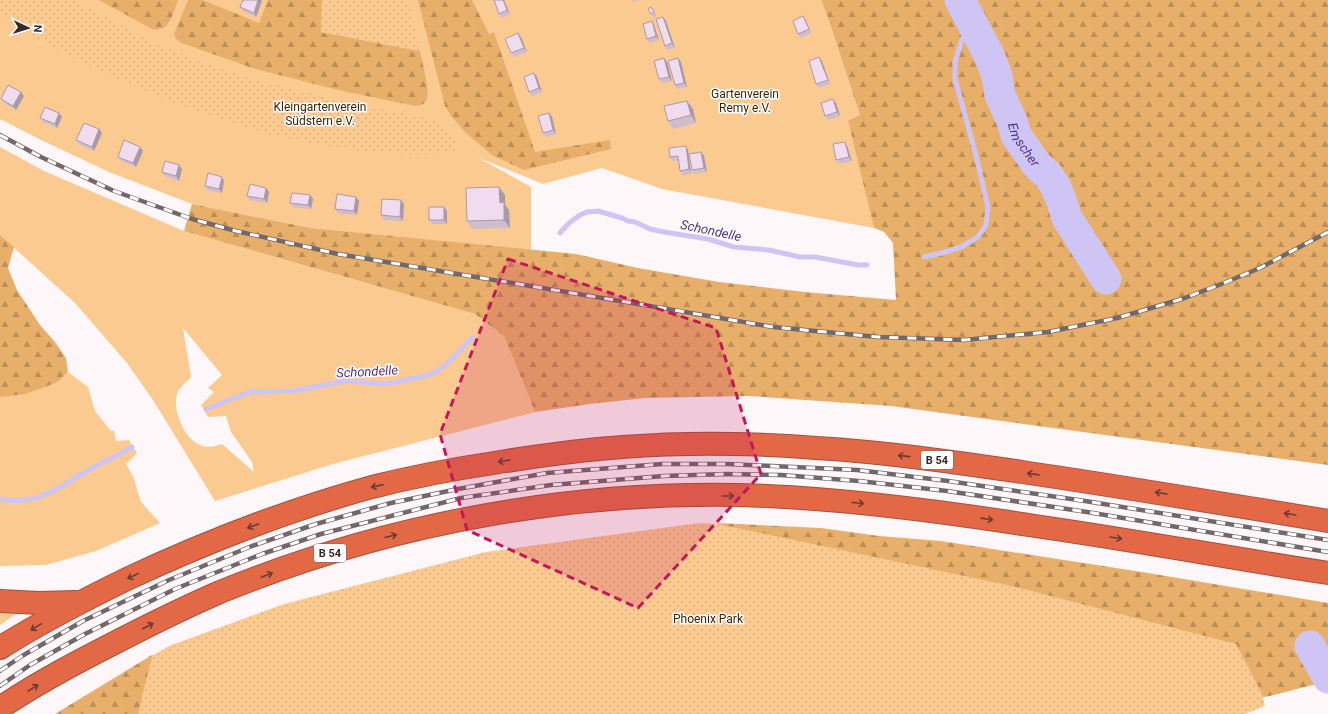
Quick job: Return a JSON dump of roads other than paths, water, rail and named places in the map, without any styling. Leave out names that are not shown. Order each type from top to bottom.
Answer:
[{"type":"highway","name":"B 54","points":[[0,648],[82,601],[170,559],[219,538],[296,511],[372,488],[449,470],[543,455],[624,447],[670,445],[766,445],[868,452],[1101,484],[1328,520]]},
{"type":"highway","name":"B 54","points":[[0,708],[73,664],[179,610],[221,592],[296,564],[385,537],[432,526],[493,514],[575,503],[669,496],[762,496],[864,503],[933,511],[1079,532],[1328,573]]},
{"type":"highway","points":[[0,601],[39,603],[82,601]]},
{"type":"waterway","name":"Emscher","points":[[960,0],[990,57],[997,76],[1000,95],[1012,121],[1016,135],[1037,165],[1048,175],[1056,187],[1067,218],[1106,279]]},
{"type":"waterway","name":"Schondelle","points":[[924,257],[961,247],[978,237],[986,225],[988,207],[976,155],[955,79],[955,62],[962,39],[967,33],[971,23]]},
{"type":"waterway","name":"Schondelle","points":[[560,233],[569,223],[580,215],[587,212],[598,211],[635,222],[650,229],[708,239],[734,247],[769,250],[800,257],[815,257],[858,265],[867,265]]},
{"type":"waterway","name":"Schondelle","points":[[206,409],[250,392],[294,391],[345,381],[384,384],[429,375],[449,362],[472,338]]},
{"type":"waterway","name":"Schondelle","points":[[0,499],[13,501],[38,497],[61,487],[94,467],[132,447]]},
{"type":"waterway","name":"Emscher","points":[[1310,646],[1328,678]]},
{"type":"railway","points":[[0,135],[41,157],[114,191],[192,219],[236,231],[338,254],[773,327],[878,337],[964,340],[1048,332],[1117,318],[1182,299],[1219,285],[1260,268],[1328,232]]},
{"type":"railway","points":[[0,671],[22,656],[83,621],[169,580],[252,546],[316,524],[391,503],[547,473],[662,464],[727,464],[857,470],[948,481],[1085,501],[1328,540]]},
{"type":"railway","points":[[0,686],[30,665],[85,634],[175,589],[262,554],[321,534],[461,498],[551,485],[664,476],[727,474],[781,475],[859,481],[947,491],[1087,512],[1328,552]]},
{"type":"park label","name":"Gartenverein Remy e.V.","points":[[745,101]]},
{"type":"park label","name":"Kleingartenverein Südstern e.V.","points":[[320,114]]},
{"type":"park label","name":"Phoenix Park","points":[[708,619]]}]
